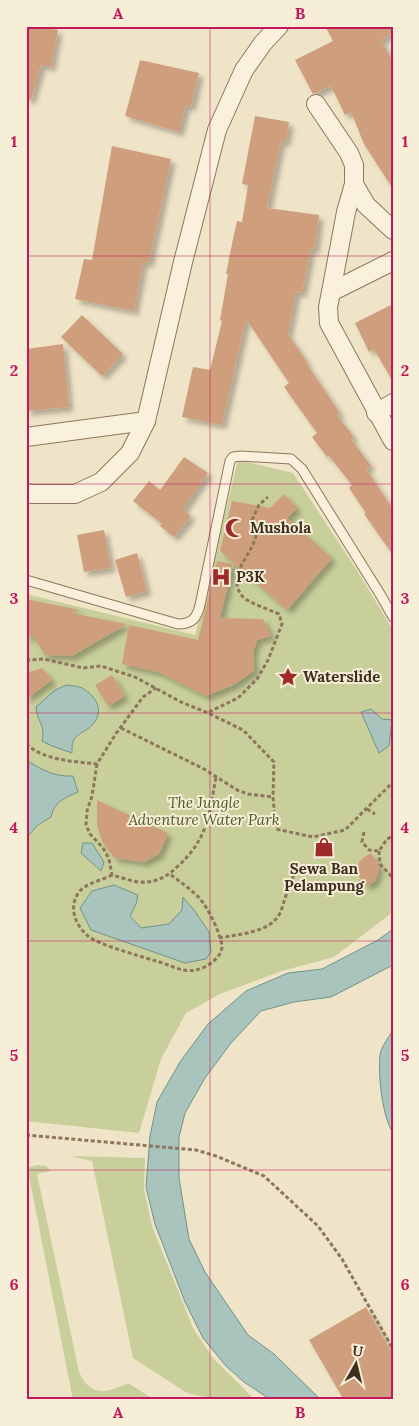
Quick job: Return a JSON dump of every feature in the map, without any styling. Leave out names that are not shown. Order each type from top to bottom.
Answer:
[{"type":"street","points":[[26,493],[75,494],[101,482],[130,453],[146,421],[183,262],[217,130],[244,70],[263,43],[280,26]]},
{"type":"street","points":[[316,104],[349,153],[354,165],[354,184],[346,212],[328,307],[329,323],[376,413],[393,441]]},
{"type":"street","points":[[354,184],[366,205],[393,230]]},
{"type":"street","points":[[331,292],[393,261]]},
{"type":"street","points":[[376,413],[393,403]]},
{"type":"street","points":[[26,437],[146,421]]},
{"type":"lane","points":[[26,580],[178,624],[186,624],[198,615],[230,460],[233,457],[241,456],[291,458],[302,469],[393,618]]},
{"type":"path","points":[[208,713],[238,698],[257,679],[268,660],[282,624],[279,614],[243,598],[238,586],[239,568],[253,545],[256,532],[252,520],[259,505],[268,497]]},
{"type":"path","points":[[26,660],[44,659],[83,668],[102,666],[135,677],[181,702],[243,730],[274,762],[273,797],[276,829],[312,837],[345,830],[390,784]]},
{"type":"path","points":[[112,874],[109,859],[103,848],[90,834],[86,825],[96,764],[143,697],[156,688]]},
{"type":"path","points":[[121,728],[204,769],[236,790],[248,794],[273,797]]},
{"type":"path","points":[[26,744],[34,750],[55,759],[96,764]]},
{"type":"path","points":[[170,874],[204,903],[222,947],[218,957],[196,970],[182,971],[165,963],[102,943],[88,936],[72,911],[79,891],[112,874],[138,882],[159,880],[170,874],[188,857],[201,840],[209,818],[216,777]]},
{"type":"path","points":[[367,809],[374,814]]},
{"type":"path","points":[[364,832],[362,842],[370,850],[379,852]]},
{"type":"path","points":[[393,836],[387,839],[379,852],[380,864],[393,878]]},
{"type":"path","points":[[219,938],[267,927],[280,913],[285,893],[294,874]]},
{"type":"path","points":[[26,1134],[196,1150],[216,1156],[264,1176],[318,1226],[342,1259],[393,1349]]},
{"type":"green space","name":"The Jungle Adventure Water Park","points":[[238,460],[293,473],[358,572],[393,630],[393,912],[334,957],[282,971],[220,994],[186,1013],[161,1059],[139,1133],[26,1121],[26,594],[195,635]]},
{"type":"green space","points":[[70,1156],[145,1158],[144,1189],[152,1226],[193,1328],[213,1358],[255,1400],[218,1400],[187,1393],[133,1358],[92,1161]]},
{"type":"green space","points":[[38,1165],[46,1166],[51,1171],[37,1174],[79,1372],[94,1390],[106,1391],[128,1383],[150,1397],[148,1400],[73,1400],[29,1176],[26,1177],[26,1168]]},
{"type":"water","points":[[67,685],[80,687],[88,692],[96,701],[99,711],[98,716],[89,728],[73,741],[72,753],[42,741],[43,731],[36,707],[55,690]]},
{"type":"water","points":[[371,709],[382,719],[392,720],[389,746],[379,753],[361,712]]},
{"type":"water","points":[[26,760],[49,772],[73,776],[78,792],[60,801],[52,812],[51,817],[38,825],[26,838]]},
{"type":"water","points":[[83,843],[92,843],[104,862],[101,871],[81,853]]},
{"type":"water","points":[[114,885],[138,895],[130,916],[141,928],[169,924],[182,910],[183,897],[209,932],[211,952],[206,959],[185,963],[91,930],[80,908],[92,891]]},
{"type":"water","points":[[393,929],[393,965],[331,997],[294,1002],[261,1011],[231,1043],[205,1078],[185,1113],[179,1137],[179,1178],[189,1239],[205,1272],[248,1335],[274,1354],[321,1400],[271,1400],[244,1382],[226,1366],[203,1338],[185,1302],[155,1224],[146,1187],[150,1136],[157,1102],[180,1062],[208,1024],[246,991],[288,973],[322,969],[378,940]]},
{"type":"water","points":[[393,1030],[393,1133],[386,1116],[380,1084],[380,1055]]},
{"type":"building","points":[[26,26],[58,30],[51,67],[41,65],[31,100],[26,99]]},
{"type":"building","points":[[325,26],[393,26],[393,33],[381,40],[393,62],[393,189],[364,144],[351,112],[345,115],[331,86],[313,94],[295,60],[333,41]]},
{"type":"building","points":[[140,60],[199,73],[191,107],[186,105],[179,132],[125,116]]},
{"type":"building","points":[[255,116],[289,122],[286,142],[281,141],[267,208],[319,215],[315,249],[311,248],[302,293],[296,292],[288,334],[340,413],[337,415],[354,437],[351,439],[371,466],[366,469],[393,509],[393,555],[364,514],[366,513],[349,488],[352,485],[312,437],[317,433],[284,387],[289,383],[246,319],[222,425],[182,417],[193,367],[210,370],[222,321],[220,320],[228,274],[226,274],[237,221],[242,222],[248,185],[242,184]]},
{"type":"building","points":[[112,146],[171,159],[149,263],[143,262],[134,311],[75,299],[84,259],[92,260]]},
{"type":"building","points":[[393,304],[393,382],[374,349],[369,352],[355,323]]},
{"type":"building","points":[[82,315],[123,354],[102,376],[61,337]]},
{"type":"building","points":[[63,344],[69,407],[26,411],[26,349]]},
{"type":"building","points":[[184,457],[208,473],[183,509],[191,516],[174,537],[160,526],[162,524],[133,501],[149,481],[160,490]]},
{"type":"building","points":[[284,494],[297,508],[287,518],[332,558],[287,610],[220,551],[232,501],[270,508]]},
{"type":"building","points":[[104,530],[111,568],[84,572],[77,535]]},
{"type":"building","points":[[137,553],[147,591],[126,597],[115,560]]},
{"type":"building","points":[[217,561],[233,564],[220,618],[263,619],[271,636],[257,640],[253,653],[254,671],[233,685],[206,696],[158,672],[122,664],[129,625],[198,640]]},
{"type":"building","points":[[26,599],[80,610],[71,613],[127,624],[72,656],[45,655],[32,635],[26,638]]},
{"type":"building","points":[[42,668],[52,680],[26,699],[26,673]]},
{"type":"building","points":[[112,675],[125,696],[108,706],[95,685]]},
{"type":"building","points":[[97,800],[168,833],[159,854],[144,862],[115,858],[103,843],[97,826]]},
{"type":"building","points":[[371,853],[379,870],[375,881],[367,886],[358,874],[358,868],[359,862]]},
{"type":"building","points":[[366,1307],[393,1354],[393,1400],[344,1400],[309,1340]]},
{"type":"place","name":"Mushola","points":[[235,528]]},
{"type":"place","name":"P3K","points":[[221,577]]},
{"type":"place","name":"Waterslide","points":[[288,677]]},
{"type":"place","name":"Sewa Ban Pelampung","points":[[324,847]]}]
